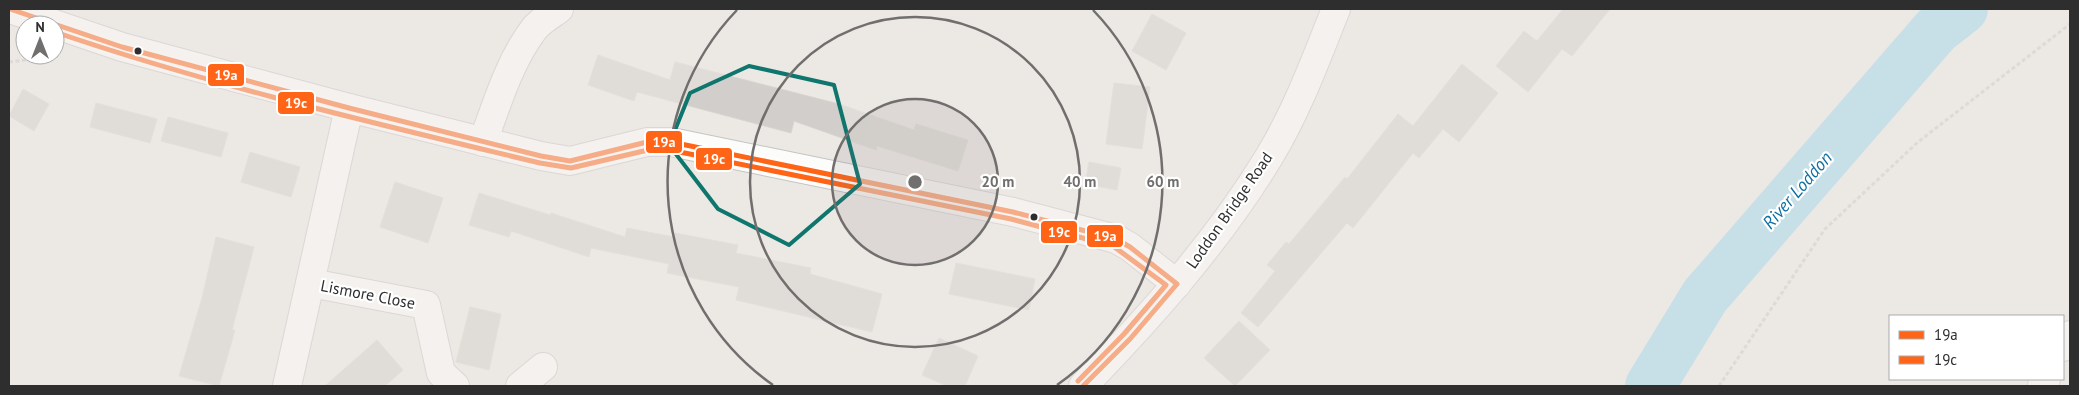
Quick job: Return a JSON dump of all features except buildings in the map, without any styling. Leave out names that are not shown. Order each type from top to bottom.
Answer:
[{"type":"street","points":[[10,9],[122,46],[349,108],[483,142],[570,161],[639,143],[671,142],[1013,212],[1116,239],[1130,247],[1177,284]]},
{"type":"street","points":[[483,142],[504,85],[522,50],[535,28],[558,9]]},
{"type":"street","name":"Loddon Bridge Road","points":[[1083,386],[1130,339],[1177,284],[1269,156],[1307,82],[1336,9]]},
{"type":"street","name":"Lismore Close","points":[[286,386],[312,282],[349,108]]},
{"type":"street","name":"Lismore Close","points":[[312,282],[426,305],[441,373],[455,386]]},
{"type":"street","points":[[520,386],[543,367]]},
{"type":"path","points":[[1719,386],[1825,229],[1918,142],[2070,24]]},
{"type":"highlighted area","points":[[749,66],[834,85],[860,184],[789,245],[718,209],[669,145],[690,93]]},
{"type":"waterway","name":"River Loddon","points":[[1650,386],[1705,296],[1936,30],[1963,9]]},
{"type":"transit line","name":"19a","points":[[10,9],[122,47],[349,108],[541,156],[570,161],[647,142],[671,142],[1013,212],[1116,239],[1130,247],[1177,284],[1130,339],[1083,386]]},
{"type":"transit line","name":"19c","points":[[65,35],[235,87],[357,119],[540,163],[571,168],[648,150],[670,150],[1011,219],[1113,246],[1166,285],[1124,334],[1078,381]]}]
